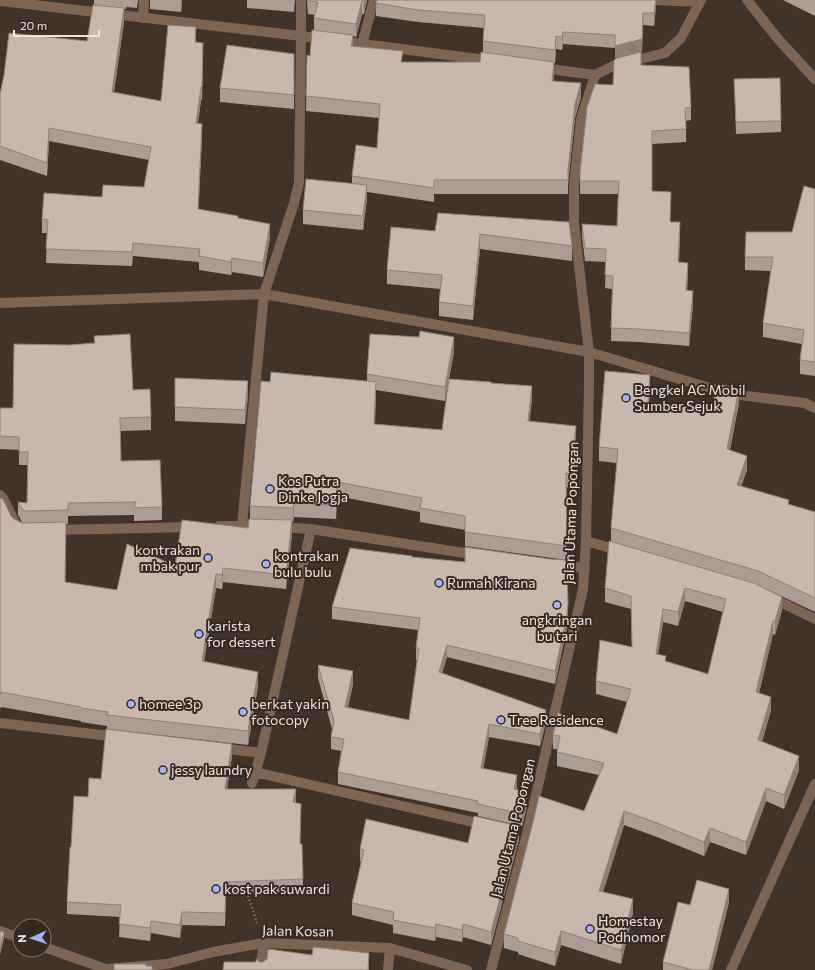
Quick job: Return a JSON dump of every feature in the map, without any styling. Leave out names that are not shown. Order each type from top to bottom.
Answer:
[{"type":"street","points":[[143,18],[144,0]]},
{"type":"street","points":[[242,526],[264,294],[299,183],[301,0]]},
{"type":"street","points":[[362,44],[374,0]]},
{"type":"street","points":[[533,66],[595,75],[615,65],[665,53],[681,38],[700,1],[655,0]]},
{"type":"street","points":[[747,0],[778,39],[815,79]]},
{"type":"street","points":[[0,1],[301,36],[502,62]]},
{"type":"street","name":"Jalan Utama Popongan","points":[[491,970],[582,589],[585,568],[589,352],[574,223],[574,185],[580,119],[595,75]]},
{"type":"street","points":[[0,303],[264,294],[589,352],[730,394],[805,403],[815,408]]},
{"type":"street","points":[[0,494],[17,527],[24,531]]},
{"type":"street","points":[[40,530],[207,526],[311,529],[486,556]]},
{"type":"street","points":[[252,783],[261,753],[311,529]]},
{"type":"street","points":[[586,541],[631,554]]},
{"type":"street","points":[[544,564],[585,568]]},
{"type":"street","points":[[763,594],[815,619]]},
{"type":"street","points":[[0,723],[127,738]]},
{"type":"street","points":[[214,747],[261,753]]},
{"type":"street","points":[[255,772],[496,827]]},
{"type":"street","points":[[730,970],[815,784]]},
{"type":"street","points":[[0,931],[12,935]]},
{"type":"street","points":[[261,970],[263,943]]},
{"type":"street","name":"Jalan Kosan","points":[[105,970],[167,964],[213,952],[263,943],[390,948],[467,970]]},
{"type":"street","points":[[388,970],[390,948]]},
{"type":"street","points":[[52,950],[105,970]]},
{"type":"path","points":[[245,889],[263,943]]},
{"type":"building","points":[[307,0],[364,1],[362,1],[356,24],[314,18],[318,2]]},
{"type":"building","points":[[377,0],[656,0],[654,13],[643,13],[642,39],[615,46],[615,35],[563,32],[562,37],[556,36],[555,50],[483,41],[485,15],[418,10],[376,3]]},
{"type":"building","points":[[93,5],[124,8],[112,92],[161,101],[168,25],[196,27],[195,42],[203,43],[202,87],[196,123],[202,124],[198,209],[238,216],[238,218],[270,224],[263,263],[232,258],[231,262],[199,256],[200,249],[133,243],[132,252],[46,249],[48,220],[42,219],[44,193],[102,197],[103,185],[144,187],[151,147],[49,128],[47,163],[0,146],[0,94],[9,33],[87,41]]},
{"type":"building","points":[[312,30],[353,35],[351,46],[403,51],[401,62],[480,62],[481,52],[554,62],[552,81],[581,83],[575,104],[568,180],[434,180],[434,188],[352,176],[356,145],[377,148],[380,104],[306,96],[307,55],[310,56]]},
{"type":"building","points":[[227,45],[294,54],[294,95],[220,88]]},
{"type":"building","points":[[641,52],[641,65],[689,67],[691,107],[685,108],[686,129],[652,131],[652,191],[671,192],[670,222],[680,222],[678,262],[688,263],[686,290],[693,291],[689,333],[611,328],[613,276],[605,275],[606,249],[585,248],[582,224],[617,226],[619,181],[580,181],[587,107],[595,84],[613,85],[614,60]]},
{"type":"building","points":[[780,78],[781,121],[736,122],[734,79]]},
{"type":"building","points":[[306,179],[367,185],[363,216],[303,210]]},
{"type":"building","points":[[804,186],[815,189],[815,362],[800,360],[804,330],[763,323],[773,257],[745,257],[746,232],[792,232]]},
{"type":"building","points":[[438,213],[569,222],[572,246],[480,234],[473,306],[439,302],[442,275],[387,270],[391,227],[435,231]]},
{"type":"building","points":[[420,331],[454,337],[445,387],[367,374],[370,334],[419,337]]},
{"type":"building","points":[[130,334],[133,390],[150,389],[151,417],[120,418],[121,461],[160,460],[162,507],[134,508],[136,502],[68,503],[68,510],[26,511],[22,509],[18,502],[27,503],[28,452],[19,452],[19,437],[0,436],[0,408],[13,408],[14,344],[69,345],[95,343],[94,336]]},
{"type":"building","points":[[605,371],[650,375],[648,402],[712,410],[717,384],[739,389],[727,449],[747,456],[737,485],[789,500],[788,504],[815,512],[815,598],[758,571],[611,528],[618,449],[599,447]]},
{"type":"building","points":[[271,372],[376,382],[374,424],[442,430],[449,379],[532,386],[528,421],[576,426],[571,474],[566,473],[567,546],[465,532],[465,516],[420,508],[422,498],[337,482],[336,505],[294,503],[293,508],[250,506],[261,381],[270,382]]},
{"type":"building","points":[[175,378],[248,381],[245,410],[175,407]]},
{"type":"building","points":[[0,498],[3,499],[11,516],[22,523],[66,522],[65,582],[117,590],[127,544],[175,566],[182,520],[248,528],[249,519],[292,520],[286,575],[223,568],[222,575],[216,574],[202,661],[258,672],[248,731],[107,715],[108,712],[1,692],[1,694]]},
{"type":"building","points":[[609,541],[754,583],[782,597],[775,621],[773,621],[756,692],[771,697],[758,740],[799,756],[784,795],[766,788],[746,842],[710,828],[704,842],[624,811],[599,891],[633,899],[621,950],[561,931],[555,952],[518,941],[518,938],[504,934],[539,796],[584,811],[604,763],[557,752],[560,736],[553,735],[558,713],[617,734],[631,689],[596,681],[600,640],[632,647],[631,596],[605,588]],"holes":[[[685,588],[726,599],[708,674],[665,661],[666,656],[656,654],[663,609],[678,612]]]},
{"type":"building","points":[[465,547],[567,560],[568,605],[555,671],[447,645],[439,672],[546,710],[540,734],[489,724],[481,768],[517,775],[514,789],[527,793],[522,814],[478,804],[478,801],[338,772],[344,739],[331,737],[334,721],[318,665],[353,671],[345,707],[409,720],[419,648],[416,648],[420,618],[332,607],[350,548],[412,557],[465,562]]},
{"type":"building","points":[[106,729],[232,744],[225,789],[296,789],[293,802],[301,804],[300,844],[302,844],[303,879],[226,882],[225,913],[182,912],[180,925],[151,921],[150,928],[119,924],[121,905],[67,902],[74,796],[88,797],[89,778],[101,779]]},
{"type":"building","points":[[474,816],[519,826],[491,932],[463,924],[462,930],[436,924],[435,928],[393,920],[394,912],[352,903],[364,850],[360,849],[366,819],[468,843]]},
{"type":"building","points":[[697,880],[729,889],[709,970],[693,970],[663,962],[678,902],[690,905]]},
{"type":"building","points":[[0,931],[4,932],[0,948]]},
{"type":"building","points":[[313,947],[369,953],[368,970],[223,970],[224,962],[256,962],[256,959],[263,962],[267,959],[268,949],[312,955]]},
{"type":"building","points":[[114,964],[146,964],[146,966],[152,966],[152,970],[114,970]]},
{"type":"place","name":"Bengkel AC Mobil Sumber Sejuk","points":[[626,398]]},
{"type":"place","name":"Kos Putra Dinke Jogja","points":[[270,489]]},
{"type":"place","name":"kontrakan mbak pur","points":[[208,558]]},
{"type":"place","name":"kontrakan bulu bulu","points":[[266,564]]},
{"type":"place","name":"Rumah Kirana","points":[[439,583]]},
{"type":"place","name":"angkringan bu tari","points":[[557,605]]},
{"type":"place","name":"karista for dessert","points":[[199,634]]},
{"type":"place","name":"homee 3p","points":[[131,704]]},
{"type":"place","name":"berkat yakin fotocopy","points":[[243,712]]},
{"type":"place","name":"Tree Residence","points":[[501,720]]},
{"type":"place","name":"jessy laundry","points":[[163,770]]},
{"type":"place","name":"kost pak suwardi","points":[[216,889]]},
{"type":"place","name":"Homestay Podhomor","points":[[590,929]]}]
